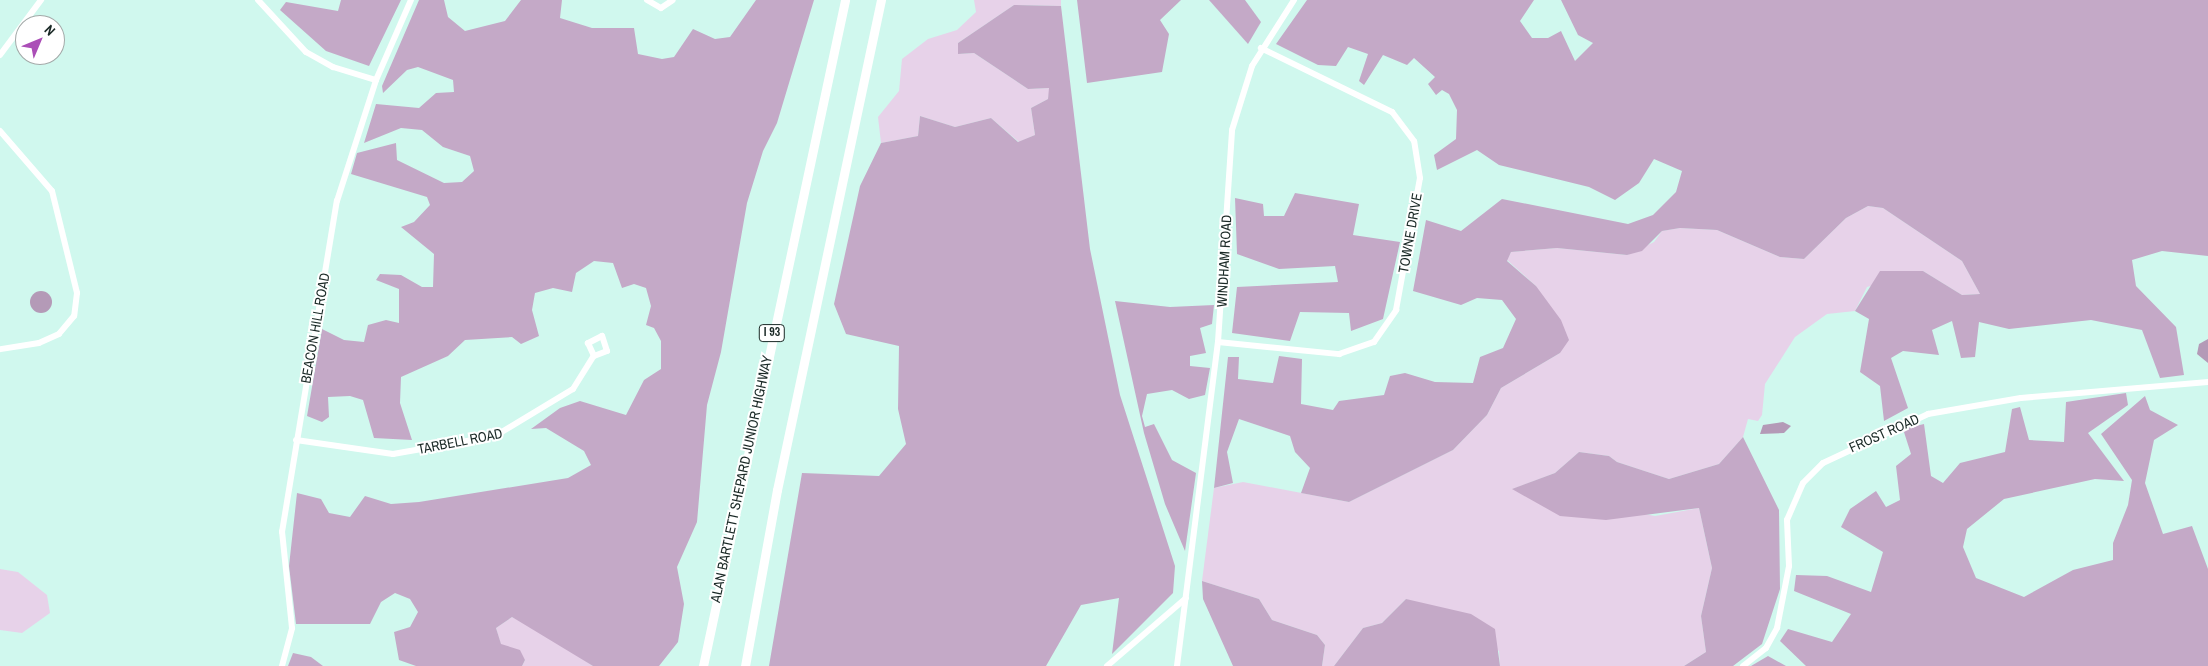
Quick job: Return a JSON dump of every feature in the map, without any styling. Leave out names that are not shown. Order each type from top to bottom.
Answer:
[{"type":"highway","name":"ALAN BARTLETT SHEPARD JUNIOR HIGHWAY","points":[[703,666],[845,0]]},
{"type":"highway","points":[[745,666],[777,490],[881,0]]},
{"type":"street","points":[[0,55],[40,0]]},
{"type":"street","points":[[258,0],[295,43],[317,60],[376,80]]},
{"type":"street","name":"BEACON HILL ROAD","points":[[282,666],[292,628],[281,548],[296,440],[337,200],[376,80],[411,0]]},
{"type":"street","points":[[647,0],[660,8],[674,0]]},
{"type":"street","name":"WINDHAM ROAD","points":[[1177,666],[1218,342],[1232,130],[1261,48],[1294,0]]},
{"type":"street","name":"TOWNE DRIVE","points":[[1218,342],[1339,354],[1374,342],[1396,310],[1420,178],[1414,141],[1392,112],[1261,48]]},
{"type":"street","points":[[0,131],[52,191],[77,293],[74,316],[59,334],[39,343],[0,349]]},
{"type":"street","name":"TARBELL ROAD","points":[[296,440],[386,454],[496,436],[568,393],[584,377],[594,356]]},
{"type":"street","name":"FROST ROAD","points":[[1742,666],[1766,648],[1777,628],[1789,566],[1787,520],[1803,483],[1823,462],[1928,414],[2021,398],[2208,382]]},
{"type":"street","points":[[1107,666],[1186,598]]},
{"type":"shaded area","points":[[341,0],[401,0],[369,66],[326,51],[280,10],[286,2],[338,11]]},
{"type":"shaded area","points":[[419,0],[444,0],[448,17],[465,31],[505,21],[521,0],[562,0],[560,18],[592,28],[634,28],[638,54],[662,59],[674,57],[693,29],[715,39],[730,37],[756,0],[814,0],[777,123],[763,151],[747,203],[721,352],[707,405],[697,522],[677,567],[684,604],[678,642],[659,666],[593,666],[512,617],[496,628],[501,644],[520,650],[525,660],[522,666],[416,666],[399,660],[394,632],[410,627],[418,612],[410,599],[395,593],[381,602],[370,624],[296,624],[289,566],[297,493],[321,499],[329,513],[350,517],[365,496],[391,504],[419,502],[568,478],[591,465],[584,451],[546,428],[531,429],[560,408],[580,401],[626,415],[644,380],[661,369],[661,341],[654,328],[646,325],[651,306],[646,288],[634,284],[622,288],[613,263],[594,261],[576,273],[572,292],[553,288],[535,293],[532,310],[539,336],[521,344],[512,337],[465,340],[448,356],[401,377],[400,403],[412,440],[374,438],[363,400],[350,396],[328,397],[329,417],[322,422],[307,416],[322,329],[344,340],[364,342],[368,325],[386,320],[399,323],[399,289],[376,280],[380,274],[401,275],[422,287],[433,287],[434,254],[401,227],[414,222],[430,205],[427,197],[351,174],[357,153],[396,143],[397,160],[444,183],[462,182],[474,171],[470,156],[443,147],[422,130],[401,128],[364,143],[376,104],[419,108],[436,93],[454,92],[453,80],[418,67],[407,70],[383,93],[382,86]]},
{"type":"shaded area","points":[[974,0],[1061,0],[1061,6],[1014,5],[958,43],[958,54],[974,53],[1028,89],[1050,88],[1048,99],[1031,108],[1035,135],[1019,142],[991,118],[955,127],[920,116],[918,136],[881,143],[878,117],[899,91],[902,59],[928,39],[957,30],[976,12]]},
{"type":"shaded area","points":[[1077,0],[1181,0],[1160,20],[1169,34],[1162,72],[1087,83]]},
{"type":"shaded area","points":[[1209,0],[1245,0],[1261,22],[1248,44]]},
{"type":"shaded area","points":[[1307,0],[1534,0],[1520,21],[1532,38],[1548,38],[1561,31],[1575,61],[1593,43],[1578,35],[1561,0],[2208,0],[2208,256],[2162,251],[2132,260],[2136,286],[2176,327],[2184,375],[2160,378],[2142,330],[2091,320],[2009,329],[1979,322],[1975,357],[1961,358],[1952,321],[1932,330],[1939,355],[1903,351],[1891,358],[1908,408],[1884,421],[1880,386],[1860,372],[1869,319],[1855,311],[1880,271],[1923,271],[1962,295],[1980,294],[1962,261],[1883,208],[1868,206],[1846,218],[1804,259],[1780,257],[1717,230],[1680,228],[1662,231],[1642,251],[1627,255],[1557,248],[1511,252],[1507,261],[1536,286],[1561,320],[1569,340],[1560,353],[1501,388],[1487,415],[1453,450],[1349,502],[1301,493],[1310,468],[1295,452],[1290,436],[1239,419],[1227,452],[1233,483],[1214,488],[1228,357],[1239,357],[1238,379],[1273,383],[1279,356],[1302,359],[1301,404],[1333,410],[1339,401],[1384,395],[1390,376],[1405,373],[1435,382],[1473,383],[1480,357],[1503,348],[1516,319],[1502,300],[1477,298],[1461,305],[1413,291],[1426,220],[1461,231],[1502,199],[1628,224],[1653,215],[1676,192],[1682,171],[1654,159],[1639,183],[1615,200],[1589,187],[1499,165],[1477,150],[1437,170],[1434,155],[1456,139],[1457,110],[1449,94],[1442,90],[1436,95],[1428,84],[1435,77],[1414,58],[1407,65],[1383,55],[1364,85],[1359,81],[1368,54],[1348,47],[1336,66],[1318,65],[1276,44]]},
{"type":"shaded area","points":[[1014,5],[1061,6],[1090,249],[1120,395],[1175,566],[1173,593],[1112,654],[1119,598],[1081,605],[1046,666],[769,666],[802,473],[879,476],[906,444],[898,409],[899,346],[846,334],[834,304],[860,186],[881,143],[918,136],[920,116],[955,127],[991,118],[1018,142],[1035,135],[1031,108],[1048,99],[1049,88],[1028,89],[974,53],[958,54],[958,43]]},
{"type":"shaded area","points":[[1295,193],[1359,204],[1353,235],[1400,242],[1383,319],[1351,331],[1349,313],[1300,312],[1290,341],[1232,333],[1237,287],[1338,282],[1335,266],[1279,269],[1237,254],[1235,198],[1263,204],[1264,216],[1284,216]]},
{"type":"shaded area","points":[[1868,206],[1883,208],[1962,261],[1980,294],[1962,295],[1923,271],[1867,287],[1855,311],[1827,314],[1795,337],[1765,384],[1762,415],[1758,421],[1748,419],[1743,437],[1719,464],[1669,479],[1617,462],[1609,456],[1579,452],[1555,473],[1513,489],[1655,516],[1699,508],[1712,568],[1701,616],[1706,652],[1684,666],[1500,666],[1499,651],[1406,599],[1382,623],[1363,628],[1334,666],[1322,666],[1325,645],[1317,635],[1272,620],[1259,599],[1202,581],[1214,488],[1243,482],[1349,502],[1453,450],[1487,415],[1501,388],[1560,353],[1536,286],[1507,260],[1511,252],[1557,248],[1627,255],[1654,242],[1662,231],[1680,228],[1717,230],[1780,257],[1804,259],[1846,218]]},
{"type":"shaded area","points":[[41,291],[49,294],[52,302],[49,310],[41,313],[33,310],[30,302],[33,294]]},
{"type":"shaded area","points":[[1115,301],[1170,307],[1214,305],[1212,324],[1200,328],[1206,353],[1190,356],[1190,366],[1210,368],[1205,395],[1189,399],[1172,390],[1147,394],[1142,416],[1145,427],[1154,424],[1172,460],[1196,473],[1185,551],[1165,504],[1144,433]]},
{"type":"shaded area","points":[[2208,339],[2208,363],[2197,354],[2199,344]]},
{"type":"shaded area","points":[[2126,393],[2128,405],[2088,433],[2124,481],[2095,479],[2004,499],[1967,529],[1963,547],[1976,578],[2024,597],[2073,570],[2113,560],[2113,543],[2128,505],[2132,480],[2101,434],[2145,396],[2150,410],[2178,425],[2154,440],[2145,483],[2163,534],[2192,526],[2208,569],[2208,666],[1806,666],[1780,641],[1788,629],[1832,642],[1851,614],[1794,591],[1796,575],[1827,576],[1871,592],[1883,552],[1841,527],[1850,509],[1876,491],[1886,507],[1900,500],[1896,466],[1911,454],[1903,429],[1924,424],[1931,476],[1943,483],[1960,463],[2005,452],[2012,409],[2020,407],[2029,440],[2064,442],[2066,402]]},
{"type":"shaded area","points":[[1783,422],[1791,426],[1784,433],[1760,434],[1763,425]]},
{"type":"shaded area","points":[[1743,437],[1779,510],[1780,589],[1762,644],[1733,666],[1684,666],[1706,652],[1701,616],[1712,568],[1699,508],[1606,520],[1560,516],[1512,489],[1555,473],[1579,452],[1609,456],[1617,462],[1669,479],[1719,464]]},
{"type":"shaded area","points":[[0,569],[18,572],[47,595],[50,613],[22,633],[0,630]]},
{"type":"shaded area","points":[[1202,581],[1259,599],[1272,620],[1317,635],[1325,645],[1322,666],[1233,666],[1203,599]]},
{"type":"shaded area","points":[[1406,599],[1471,614],[1495,629],[1500,666],[1334,666],[1363,628],[1382,623]]},
{"type":"shaded area","points":[[512,617],[533,626],[593,666],[522,666],[525,660],[501,645],[496,628]]},
{"type":"shaded area","points":[[293,653],[311,657],[323,666],[288,666]]},
{"type":"shaded area","points":[[1768,656],[1786,666],[1751,666]]}]
